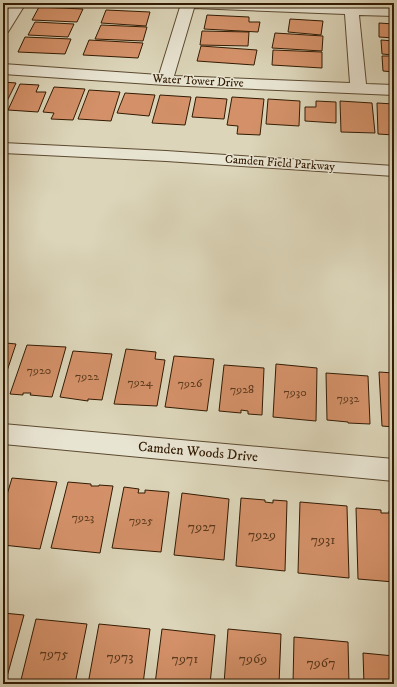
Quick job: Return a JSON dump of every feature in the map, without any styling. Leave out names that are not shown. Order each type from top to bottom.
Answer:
[{"type":"street","points":[[3,29],[19,3]]},
{"type":"street","points":[[173,3],[352,9],[394,12]]},
{"type":"street","points":[[166,80],[188,4]]},
{"type":"street","points":[[352,9],[358,87]]},
{"type":"street","name":"Water Tower Drive","points":[[3,69],[166,80],[358,87],[394,90]]},
{"type":"street","name":"Camden Field Parkway","points":[[3,140],[166,156]]},
{"type":"street","name":"Camden Field Parkway","points":[[3,148],[166,156],[394,171]]},
{"type":"street","name":"Camden Woods Drive","points":[[3,434],[394,470]]},
{"type":"building","points":[[39,7],[83,9],[77,22],[32,20]]},
{"type":"building","points":[[106,10],[150,12],[146,26],[101,23]]},
{"type":"building","points":[[207,15],[249,17],[249,22],[260,22],[258,32],[204,29]]},
{"type":"building","points":[[290,19],[323,21],[321,35],[288,32]]},
{"type":"building","points":[[35,22],[74,24],[68,37],[28,35]]},
{"type":"building","points":[[379,23],[394,24],[394,38],[379,37]]},
{"type":"building","points":[[101,25],[147,27],[143,41],[95,39]]},
{"type":"building","points":[[202,31],[249,32],[248,46],[200,45]]},
{"type":"building","points":[[275,33],[323,36],[322,51],[272,48]]},
{"type":"building","points":[[25,37],[71,39],[65,54],[18,52]]},
{"type":"building","points":[[89,40],[143,43],[138,58],[83,55]]},
{"type":"building","points":[[381,40],[394,41],[394,55],[382,54]]},
{"type":"building","points":[[201,46],[257,50],[254,65],[197,61]]},
{"type":"building","points":[[273,50],[322,52],[322,68],[272,65]]},
{"type":"building","points":[[382,56],[394,56],[394,72],[383,71]]},
{"type":"building","points":[[3,82],[16,83],[3,109]]},
{"type":"building","points":[[20,84],[39,85],[36,92],[46,92],[38,112],[8,110]]},
{"type":"building","points":[[54,87],[85,89],[73,120],[51,119],[54,113],[43,112]]},
{"type":"building","points":[[89,90],[120,92],[111,121],[78,119]]},
{"type":"building","points":[[125,93],[155,95],[149,116],[117,113]]},
{"type":"building","points":[[160,95],[191,97],[185,125],[152,123]]},
{"type":"building","points":[[196,97],[227,99],[224,119],[192,117]]},
{"type":"building","points":[[232,97],[264,99],[260,135],[237,134],[238,126],[227,125]]},
{"type":"building","points":[[268,99],[300,101],[299,126],[266,124]]},
{"type":"building","points":[[316,101],[336,102],[336,123],[305,121],[305,107],[316,107]]},
{"type":"building","points":[[340,101],[372,103],[375,133],[341,132]]},
{"type":"building","points":[[377,103],[394,104],[394,135],[378,134]]},
{"type":"building","points":[[6,343],[16,344],[3,383],[3,348]]},
{"type":"building","points":[[27,345],[66,347],[52,397],[30,395],[31,393],[23,393],[23,395],[10,394]]},
{"type":"building","points":[[126,349],[156,352],[155,359],[165,360],[157,406],[114,404]]},
{"type":"building","points":[[73,351],[112,354],[102,400],[88,399],[88,401],[60,397]]},
{"type":"building","points":[[174,356],[214,359],[207,411],[165,407]]},
{"type":"building","points":[[276,364],[317,368],[316,421],[273,417]]},
{"type":"building","points":[[224,365],[264,368],[262,415],[248,414],[248,411],[241,410],[241,413],[219,411]]},
{"type":"building","points":[[379,372],[394,373],[394,427],[382,426]]},
{"type":"building","points":[[326,373],[368,376],[370,424],[327,420]]},
{"type":"building","points":[[12,478],[57,482],[40,549],[3,545],[3,508]]},
{"type":"building","points":[[68,482],[91,484],[91,486],[113,486],[100,553],[51,548]]},
{"type":"building","points":[[124,487],[139,489],[138,493],[145,493],[145,490],[169,492],[161,552],[112,548]]},
{"type":"building","points":[[182,493],[229,499],[224,560],[174,555]]},
{"type":"building","points":[[241,498],[265,500],[265,502],[273,503],[273,500],[287,501],[285,571],[236,566]]},
{"type":"building","points":[[300,502],[347,506],[349,578],[298,573]]},
{"type":"building","points":[[356,508],[381,510],[381,513],[389,513],[389,511],[394,512],[394,582],[358,579]]},
{"type":"building","points":[[3,613],[24,615],[5,684],[3,684]]},
{"type":"building","points":[[36,619],[87,624],[75,684],[20,684]]},
{"type":"building","points":[[99,624],[150,629],[143,684],[88,684]]},
{"type":"building","points":[[162,629],[215,635],[210,684],[155,684]]},
{"type":"building","points":[[228,629],[281,634],[279,684],[224,684]]},
{"type":"building","points":[[294,637],[348,642],[349,684],[293,684]]},
{"type":"building","points":[[363,653],[394,656],[394,684],[364,684]]}]
